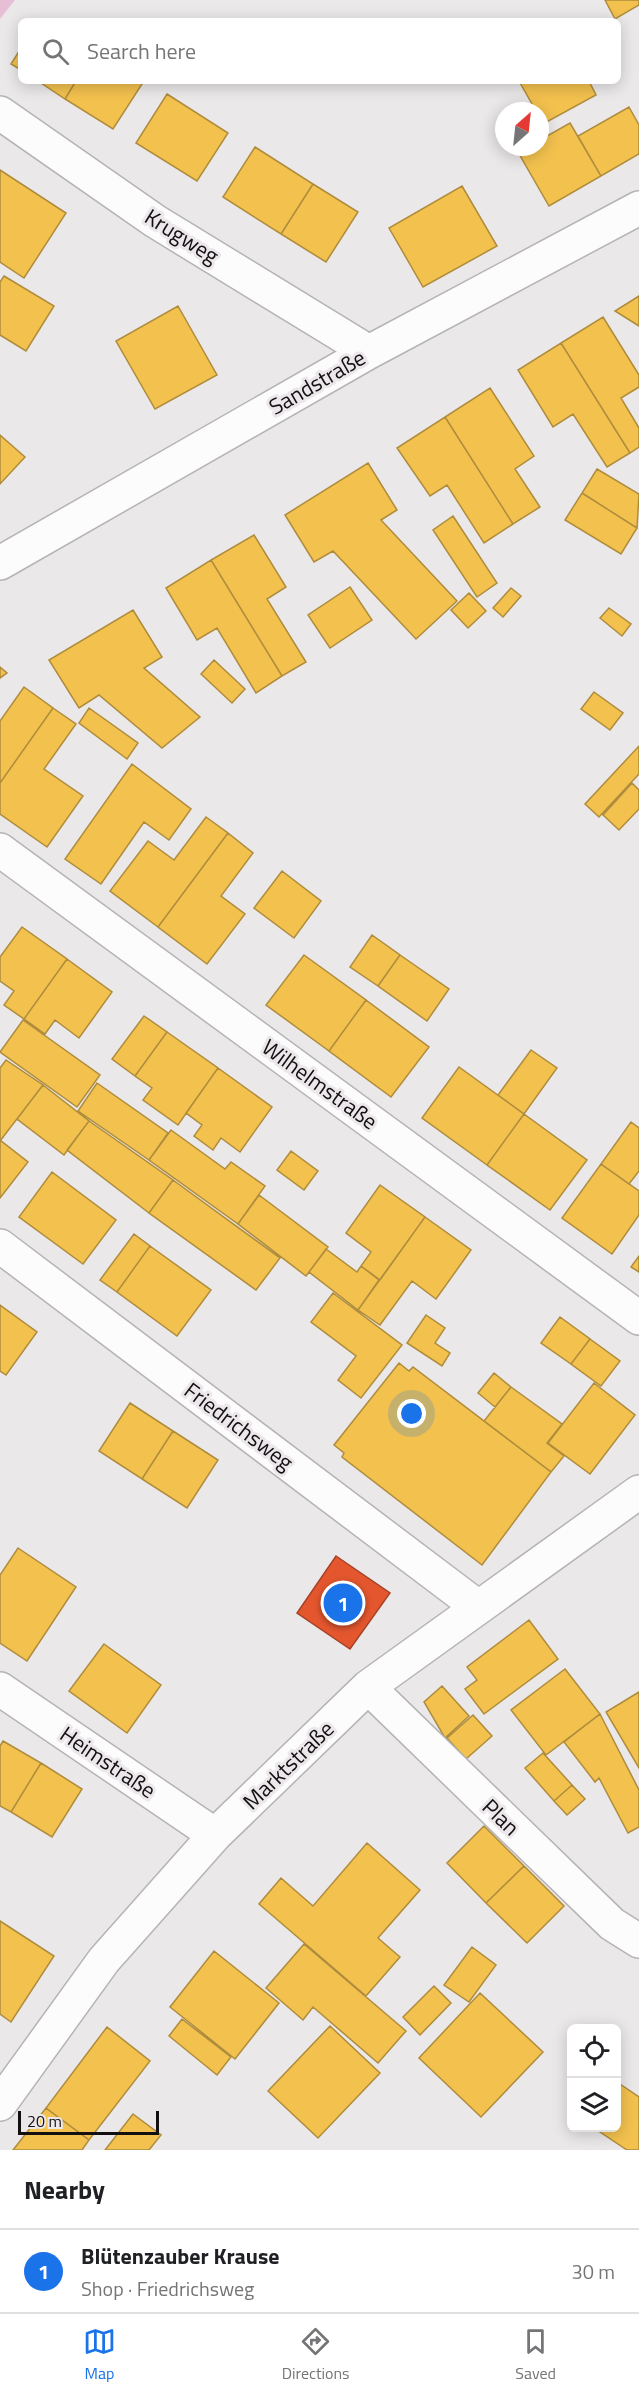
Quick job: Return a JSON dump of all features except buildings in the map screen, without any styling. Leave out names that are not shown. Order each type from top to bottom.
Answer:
[{"type":"street","name":"Krugweg","points":[[0,113],[155,221],[369,352]]},
{"type":"street","name":"Sandstraße","points":[[0,563],[369,352],[639,208]]},
{"type":"street","name":"Wilhelmstraße","points":[[0,850],[639,1318]]},
{"type":"street","name":"Friedrichsweg","points":[[0,1246],[478,1607]]},
{"type":"street","name":"Marktstraße","points":[[0,2104],[104,1960],[215,1835],[368,1687],[639,1492]]},
{"type":"street","name":"Plan","points":[[368,1687],[612,1924],[639,1941]]},
{"type":"street","name":"Heimstraße","points":[[0,1689],[215,1835]]},
{"type":"shaded area","points":[[0,0],[15,0],[0,19]]},
{"type":"place","name":"Blütenzauber Krause","points":[[343,1603]]}]
